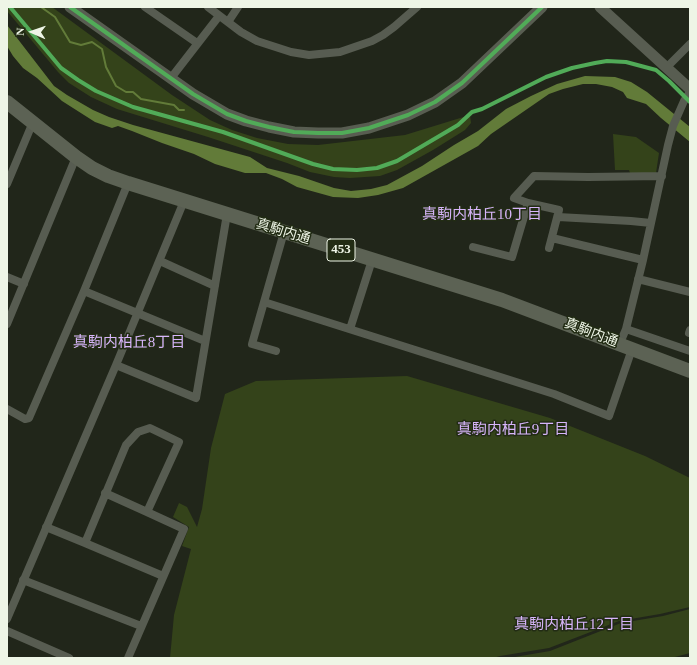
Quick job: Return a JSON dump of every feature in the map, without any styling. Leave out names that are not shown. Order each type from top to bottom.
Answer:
[{"type":"highway","name":"真駒内通","points":[[8,103],[92,168],[128,184],[502,300],[690,371]]},
{"type":"street","points":[[70,7],[171,78],[226,114],[246,121],[294,132],[342,133],[369,128],[408,115],[435,102],[462,83],[542,7]]},
{"type":"street","points":[[146,7],[197,43]]},
{"type":"street","points":[[208,7],[241,32],[257,41],[291,52],[308,55],[340,52],[372,41],[394,27],[416,7]]},
{"type":"street","points":[[228,22],[238,7]]},
{"type":"street","points":[[264,302],[554,394],[609,416],[626,346],[626,329],[643,260],[668,145],[673,126],[690,91],[600,7]]},
{"type":"street","points":[[171,78],[219,16]]},
{"type":"street","points":[[666,68],[690,44]]},
{"type":"street","points":[[7,184],[33,122]]},
{"type":"street","points":[[7,324],[76,157]]},
{"type":"street","points":[[549,248],[559,210],[514,198],[534,176],[662,176]]},
{"type":"street","points":[[7,410],[25,419],[29,418],[128,184]]},
{"type":"street","points":[[7,619],[116,365],[184,201]]},
{"type":"street","points":[[473,247],[512,257],[528,202]]},
{"type":"street","points":[[116,365],[196,398],[228,214]]},
{"type":"street","points":[[558,217],[651,223]]},
{"type":"street","points":[[276,351],[252,344],[284,232]]},
{"type":"street","points":[[552,238],[643,260]]},
{"type":"street","points":[[350,329],[372,260]]},
{"type":"street","points":[[160,261],[215,286]]},
{"type":"street","points":[[7,277],[24,284]]},
{"type":"street","points":[[638,279],[690,292]]},
{"type":"street","points":[[84,291],[205,341]]},
{"type":"street","points":[[626,329],[690,351]]},
{"type":"street","points":[[85,542],[126,446],[138,432],[150,428],[179,442],[147,512]]},
{"type":"street","points":[[105,493],[184,529],[128,658]]},
{"type":"street","points":[[46,527],[85,542],[163,576]]},
{"type":"street","points":[[23,580],[141,626]]},
{"type":"street","points":[[7,631],[69,658]]},
{"type":"shaded area","points":[[7,7],[52,7],[172,95],[210,120],[232,130],[257,138],[288,144],[318,145],[405,135],[470,115],[471,123],[465,130],[433,150],[397,170],[380,176],[350,178],[334,177],[310,172],[208,137],[117,109],[91,97],[69,83],[58,72],[7,11]]},
{"type":"shaded area","points":[[7,25],[54,86],[93,110],[133,125],[250,157],[267,168],[299,176],[334,188],[351,191],[371,189],[387,185],[422,166],[478,131],[506,109],[557,84],[585,76],[615,77],[631,82],[647,92],[690,127],[690,142],[646,104],[627,98],[623,92],[612,87],[596,84],[583,84],[549,94],[491,134],[478,146],[403,188],[378,195],[358,198],[333,197],[297,187],[266,173],[245,173],[215,164],[194,154],[118,126],[112,128],[95,122],[62,101],[37,78],[23,68],[7,46]]},
{"type":"shaded area","points":[[613,134],[636,137],[659,153],[656,173],[630,173],[629,170],[615,170]]},
{"type":"shaded area","points":[[407,376],[550,418],[645,456],[690,478],[690,607],[619,621],[549,648],[493,658],[170,658],[174,615],[191,549],[182,546],[189,527],[173,517],[179,503],[187,507],[197,527],[202,509],[211,448],[225,394],[256,381]]},
{"type":"shaded area","points":[[690,609],[690,653],[671,658],[509,658],[550,651],[621,623],[663,616]]},
{"type":"waterway","points":[[41,7],[55,17],[70,42],[81,45],[92,42],[102,49],[106,67],[116,86],[126,92],[133,92],[141,99],[174,105],[179,110],[184,110]]},
{"type":"cycle path","points":[[10,7],[61,68],[96,91],[133,107],[223,132],[313,164],[333,169],[357,170],[377,168],[397,161],[458,125],[472,112],[482,109],[546,77],[572,68],[595,63],[607,61],[626,62],[656,70],[690,102]]},
{"type":"cycle path","points":[[70,7],[193,94],[227,114],[269,127],[294,132],[318,133],[342,133],[369,128],[408,115],[435,102],[462,83],[542,7]]},
{"type":"district","name":"真駒内柏丘10丁目","points":[[482,215]]},
{"type":"district","name":"真駒内柏丘8丁目","points":[[129,343]]},
{"type":"district","name":"真駒内柏丘9丁目","points":[[513,430]]},
{"type":"district","name":"真駒内柏丘12丁目","points":[[574,625]]}]
